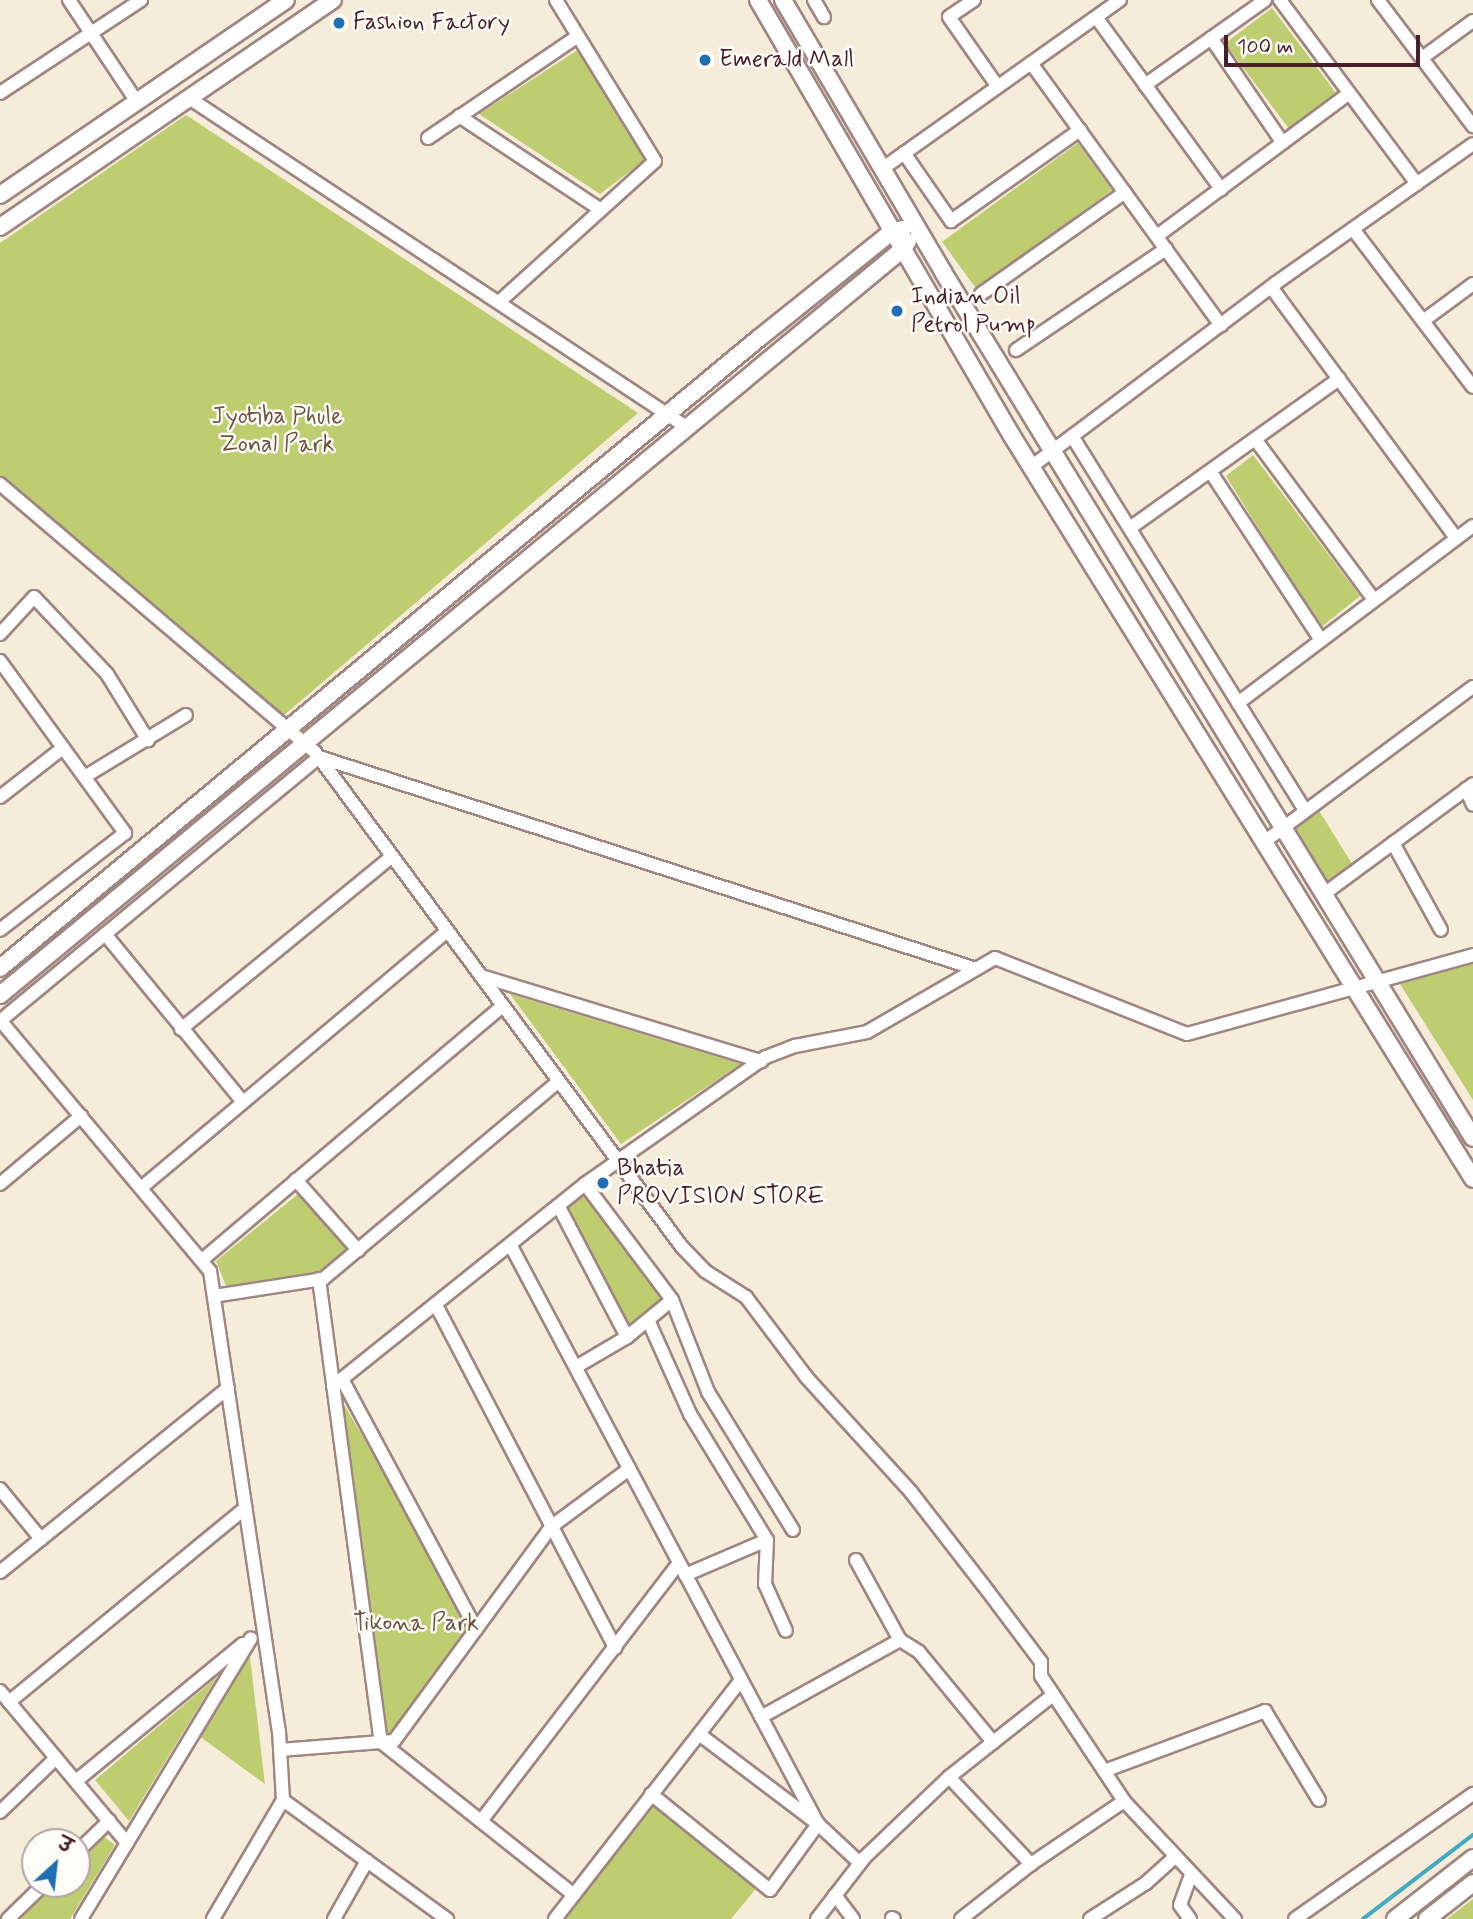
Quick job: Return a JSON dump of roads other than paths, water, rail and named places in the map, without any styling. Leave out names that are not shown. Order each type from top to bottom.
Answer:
[{"type":"street","points":[[69,0],[137,102]]},
{"type":"street","points":[[0,93],[141,0]]},
{"type":"street","points":[[285,0],[0,196],[7,222],[333,0]]},
{"type":"street","points":[[499,302],[655,161],[556,0]]},
{"type":"street","points":[[758,0],[1031,467],[1473,1179]]},
{"type":"street","points":[[782,0],[915,226],[1473,1138]]},
{"type":"street","points":[[814,0],[824,17]]},
{"type":"street","points":[[974,0],[949,17],[998,87]]},
{"type":"street","points":[[882,169],[1119,0]]},
{"type":"street","points":[[1145,85],[1265,0]]},
{"type":"street","points":[[1280,0],[1416,184]]},
{"type":"street","points":[[1378,0],[1473,126]]},
{"type":"street","points":[[1096,17],[1221,189]]},
{"type":"street","points":[[1422,58],[1473,21]]},
{"type":"street","points":[[428,138],[578,36]]},
{"type":"street","points":[[1211,38],[1283,143]]},
{"type":"street","points":[[1031,63],[1221,325]]},
{"type":"street","points":[[1157,236],[1348,94]]},
{"type":"street","points":[[189,98],[669,412],[685,426]]},
{"type":"street","points":[[459,116],[601,210]]},
{"type":"street","points":[[904,153],[951,221],[1080,130]]},
{"type":"street","points":[[1031,467],[1271,287],[1473,144]]},
{"type":"street","points":[[981,294],[1125,192]]},
{"type":"street","points":[[0,968],[770,330],[893,231],[915,226]]},
{"type":"street","points":[[0,995],[685,426],[903,249],[915,226]]},
{"type":"street","points":[[1353,229],[1473,387]]},
{"type":"street","points":[[1017,350],[1166,249]]},
{"type":"street","points":[[1423,321],[1473,284]]},
{"type":"street","points":[[1271,287],[1456,538]]},
{"type":"street","points":[[770,330],[782,347]]},
{"type":"street","points":[[1130,528],[1339,379]]},
{"type":"street","points":[[1072,436],[1305,811]]},
{"type":"street","points":[[1255,439],[1374,600]]},
{"type":"street","points":[[1210,471],[1321,640]]},
{"type":"street","points":[[0,484],[319,757],[682,1247],[705,1271],[746,1297],[807,1377],[911,1492],[1041,1662],[1041,1676],[1124,1801],[1174,1858],[1235,1919]]},
{"type":"street","points":[[1238,703],[1473,526]]},
{"type":"street","points":[[0,634],[34,597],[107,674],[148,740]]},
{"type":"street","points":[[0,661],[125,833],[0,930]]},
{"type":"street","points":[[1264,842],[1473,687]]},
{"type":"street","points":[[86,776],[186,715]]},
{"type":"street","points":[[0,797],[63,748]]},
{"type":"street","points":[[213,1919],[283,1800],[280,1750],[264,1632],[210,1271],[0,1020],[319,757]]},
{"type":"street","points":[[319,757],[976,969]]},
{"type":"street","points":[[1324,894],[1470,787],[1473,805]]},
{"type":"street","points":[[1393,843],[1441,930]]},
{"type":"street","points":[[181,1029],[392,856]]},
{"type":"street","points":[[141,1188],[447,931]]},
{"type":"street","points":[[105,934],[243,1102]]},
{"type":"street","points":[[338,1383],[585,1184],[761,1061],[795,1046],[867,1032],[995,958],[1187,1034],[1473,955]]},
{"type":"street","points":[[480,976],[761,1061]]},
{"type":"street","points":[[202,1260],[503,1006]]},
{"type":"street","points":[[214,1296],[319,1279],[358,1250],[559,1082]]},
{"type":"street","points":[[0,1184],[81,1116]]},
{"type":"street","points":[[296,1180],[358,1250]]},
{"type":"street","points":[[585,1184],[672,1300],[708,1392],[793,1530]]},
{"type":"street","points":[[559,1207],[627,1337]]},
{"type":"street","points":[[510,1246],[818,1824]]},
{"type":"street","points":[[319,1279],[338,1383],[381,1742],[574,1895]]},
{"type":"street","points":[[576,1367],[627,1337],[672,1300]]},
{"type":"street","points":[[436,1305],[615,1648]]},
{"type":"street","points":[[648,1320],[690,1414],[766,1540],[765,1584],[786,1631]]},
{"type":"street","points":[[338,1383],[476,1629]]},
{"type":"street","points":[[0,1572],[228,1388]]},
{"type":"street","points":[[280,1750],[394,1741],[552,1526],[629,1469]]},
{"type":"street","points":[[0,1489],[41,1539]]},
{"type":"street","points":[[9,1702],[245,1508]]},
{"type":"street","points":[[481,1821],[615,1648],[682,1569],[766,1540]]},
{"type":"street","points":[[856,1560],[901,1640],[919,1652],[993,1742]]},
{"type":"street","points":[[76,1782],[251,1638],[264,1632]]},
{"type":"street","points":[[81,1919],[251,1638]]},
{"type":"street","points":[[761,1717],[901,1640]]},
{"type":"street","points":[[555,1919],[741,1680]]},
{"type":"street","points":[[0,1691],[127,1843]]},
{"type":"street","points":[[817,1919],[860,1863],[949,1777],[1053,1695]]},
{"type":"street","points":[[1104,1772],[1265,1711],[1319,1800]]},
{"type":"street","points":[[699,1734],[818,1824],[860,1863]]},
{"type":"street","points":[[0,1812],[56,1758]]},
{"type":"street","points":[[949,1777],[1031,1864]]},
{"type":"street","points":[[651,1794],[770,1890],[818,1824]]},
{"type":"street","points":[[1295,1919],[1473,1794]]},
{"type":"street","points":[[283,1800],[447,1919]]},
{"type":"street","points":[[961,1919],[1031,1864],[1124,1801]]},
{"type":"street","points":[[91,1838],[109,1821]]},
{"type":"street","points":[[1095,1918],[1146,1883],[1174,1858]]},
{"type":"street","points":[[1395,1919],[1473,1858]]},
{"type":"street","points":[[334,1919],[367,1861]]},
{"type":"street","points":[[1190,1919],[1180,1905],[1191,1874]]},
{"type":"street","points":[[1427,1919],[1473,1883]]},
{"type":"street","points":[[835,1895],[853,1919]]},
{"type":"street","points":[[8,1919],[30,1898]]},
{"type":"waterway","points":[[1363,1919],[1473,1835]]},
{"type":"place","name":"Fashion Factory","points":[[339,23]]},
{"type":"place","name":"Emerald Mall","points":[[705,60]]},
{"type":"place","name":"Indian Oil Petrol Pump","points":[[897,311]]},
{"type":"place","name":"Bhatia PROVISION STORE","points":[[603,1183]]},
{"type":"park label","name":"Jyotiba Phule Zonal Park","points":[[277,431]]},
{"type":"park label","name":"Tikona Park","points":[[416,1624]]}]
